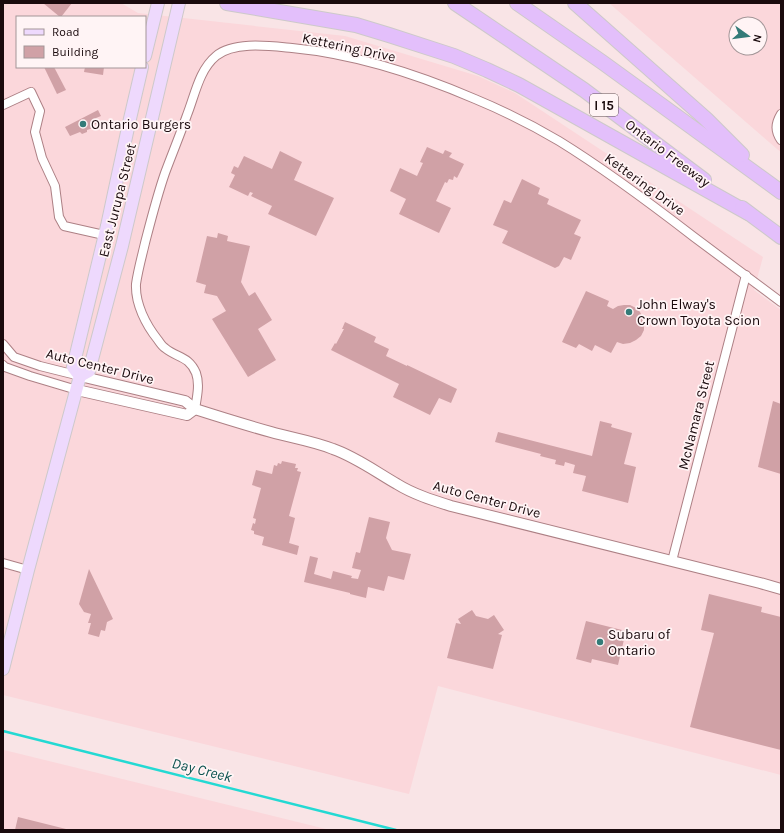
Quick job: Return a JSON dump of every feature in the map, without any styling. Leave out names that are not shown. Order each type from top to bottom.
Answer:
[{"type":"highway","points":[[227,3],[356,26],[454,56],[525,88],[748,212]]},
{"type":"highway","name":"Ontario Freeway","points":[[455,3],[584,90],[781,237]]},
{"type":"highway","name":"I 15","points":[[518,3],[775,188]]},
{"type":"highway","points":[[575,3],[706,119],[775,188]]},
{"type":"main road","points":[[146,52],[158,3]]},
{"type":"main road","name":"East Jurupa Street","points":[[3,669],[80,376],[88,371],[122,246],[179,3]]},
{"type":"main road","name":"East Jurupa Street","points":[[80,376],[73,367],[142,68]]},
{"type":"street","name":"Kettering Drive","points":[[195,409],[198,382],[194,370],[187,360],[163,348],[154,336],[146,323],[136,296],[136,285],[150,224],[165,174],[199,82],[206,66],[218,54],[232,48],[247,46],[300,49],[329,53],[359,60],[396,69],[446,87],[509,113],[557,140],[604,170],[781,302]]},
{"type":"street","points":[[3,105],[31,92],[40,111],[35,132],[42,158],[55,186],[59,217],[64,226],[104,236]]},
{"type":"street","points":[[781,114],[777,120],[776,131],[781,140]]},
{"type":"street","name":"McNamara Street","points":[[672,561],[746,275]]},
{"type":"street","name":"Auto Center Drive","points":[[3,344],[14,357],[40,366],[185,401],[195,409],[270,432],[333,449],[374,469],[398,485],[444,504],[781,589]]},
{"type":"street","name":"Auto Center Drive","points":[[3,365],[30,376],[77,390],[186,415],[195,409]]},
{"type":"street","points":[[3,563],[28,570]]},
{"type":"shaded area","points":[[3,3],[121,3],[138,13],[345,36],[478,76],[515,93],[763,257],[754,290],[781,310],[781,775],[438,686],[409,794],[3,695]]},
{"type":"shaded area","points":[[609,3],[781,3],[781,152],[777,149]]},
{"type":"shaded area","points":[[4,750],[330,830],[3,830]]},
{"type":"building","points":[[43,3],[72,3],[62,16],[59,16]]},
{"type":"building","points":[[44,68],[55,68],[66,90],[57,94]]},
{"type":"building","points":[[85,68],[104,68],[103,75],[84,72]]},
{"type":"building","name":"Ontario Burgers","points":[[98,110],[101,116],[96,118],[98,123],[92,126],[93,128],[82,134],[80,132],[70,136],[65,127]]},
{"type":"building","points":[[427,147],[443,154],[445,150],[452,153],[449,157],[464,164],[457,178],[454,176],[453,180],[449,179],[447,183],[445,182],[436,201],[451,208],[439,233],[399,214],[406,199],[390,191],[400,168],[417,176],[423,163],[420,162]]},
{"type":"building","points":[[280,151],[302,162],[294,180],[334,198],[316,236],[268,214],[272,206],[251,196],[253,193],[250,192],[248,196],[229,187],[235,175],[231,173],[234,166],[238,168],[244,156],[272,169]]},
{"type":"building","points":[[522,179],[540,188],[538,194],[549,199],[547,204],[581,220],[574,234],[581,237],[571,260],[564,257],[559,266],[555,268],[502,243],[508,231],[493,225],[504,200],[511,203]]},
{"type":"building","points":[[218,233],[228,236],[227,241],[250,246],[241,282],[249,296],[255,292],[272,320],[258,329],[276,360],[248,377],[212,319],[226,311],[217,296],[204,293],[206,285],[196,282],[207,236],[217,238]]},
{"type":"building","points":[[586,291],[609,301],[607,306],[613,309],[624,305],[630,305],[636,308],[643,318],[644,330],[641,336],[630,343],[623,344],[617,342],[611,353],[595,345],[592,351],[579,344],[576,348],[562,342]]},
{"type":"building","points":[[345,322],[376,337],[374,342],[389,349],[386,356],[457,389],[451,403],[439,398],[430,415],[393,397],[399,384],[331,350],[344,329],[342,329]]},
{"type":"building","points":[[773,401],[781,404],[781,474],[758,467]]},
{"type":"building","points":[[600,421],[612,424],[611,427],[632,433],[624,464],[636,467],[628,503],[582,491],[586,476],[573,473],[575,465],[565,462],[564,466],[555,464],[556,460],[540,456],[541,454],[495,442],[498,432],[592,456]]},
{"type":"building","points":[[282,461],[296,464],[295,468],[298,468],[297,471],[301,472],[289,516],[295,518],[289,543],[299,546],[297,555],[262,545],[264,537],[254,534],[254,531],[251,530],[253,523],[255,524],[256,519],[253,518],[261,488],[252,485],[256,470],[272,474],[274,465],[277,466],[278,463],[281,464]]},
{"type":"building","points":[[369,517],[390,522],[386,538],[392,550],[411,554],[404,580],[388,576],[384,591],[368,587],[366,598],[304,582],[310,556],[318,558],[314,574],[331,579],[333,571],[358,579],[361,570],[352,568],[356,552],[360,553]]},
{"type":"building","points":[[89,569],[113,619],[107,622],[105,631],[101,630],[99,637],[88,634],[91,623],[88,623],[91,614],[84,612],[79,604]]},
{"type":"building","points":[[709,594],[762,607],[761,612],[781,617],[781,750],[690,727],[714,633],[701,630]]},
{"type":"building","points":[[472,610],[476,616],[488,619],[494,615],[504,630],[498,634],[502,635],[493,669],[447,658],[456,623],[461,624],[458,619]]},
{"type":"building","points":[[586,621],[626,631],[618,665],[592,659],[591,663],[576,659]]},
{"type":"building","points":[[18,817],[66,829],[66,830],[15,830]]},
{"type":"waterway","name":"Day Creek","points":[[3,731],[396,830]]},
{"type":"place","name":"Ontario Burgers","points":[[83,124]]},
{"type":"place","name":"John Elway's Crown Toyota Scion","points":[[629,312]]},
{"type":"place","name":"Subaru of Ontario","points":[[600,642]]}]
